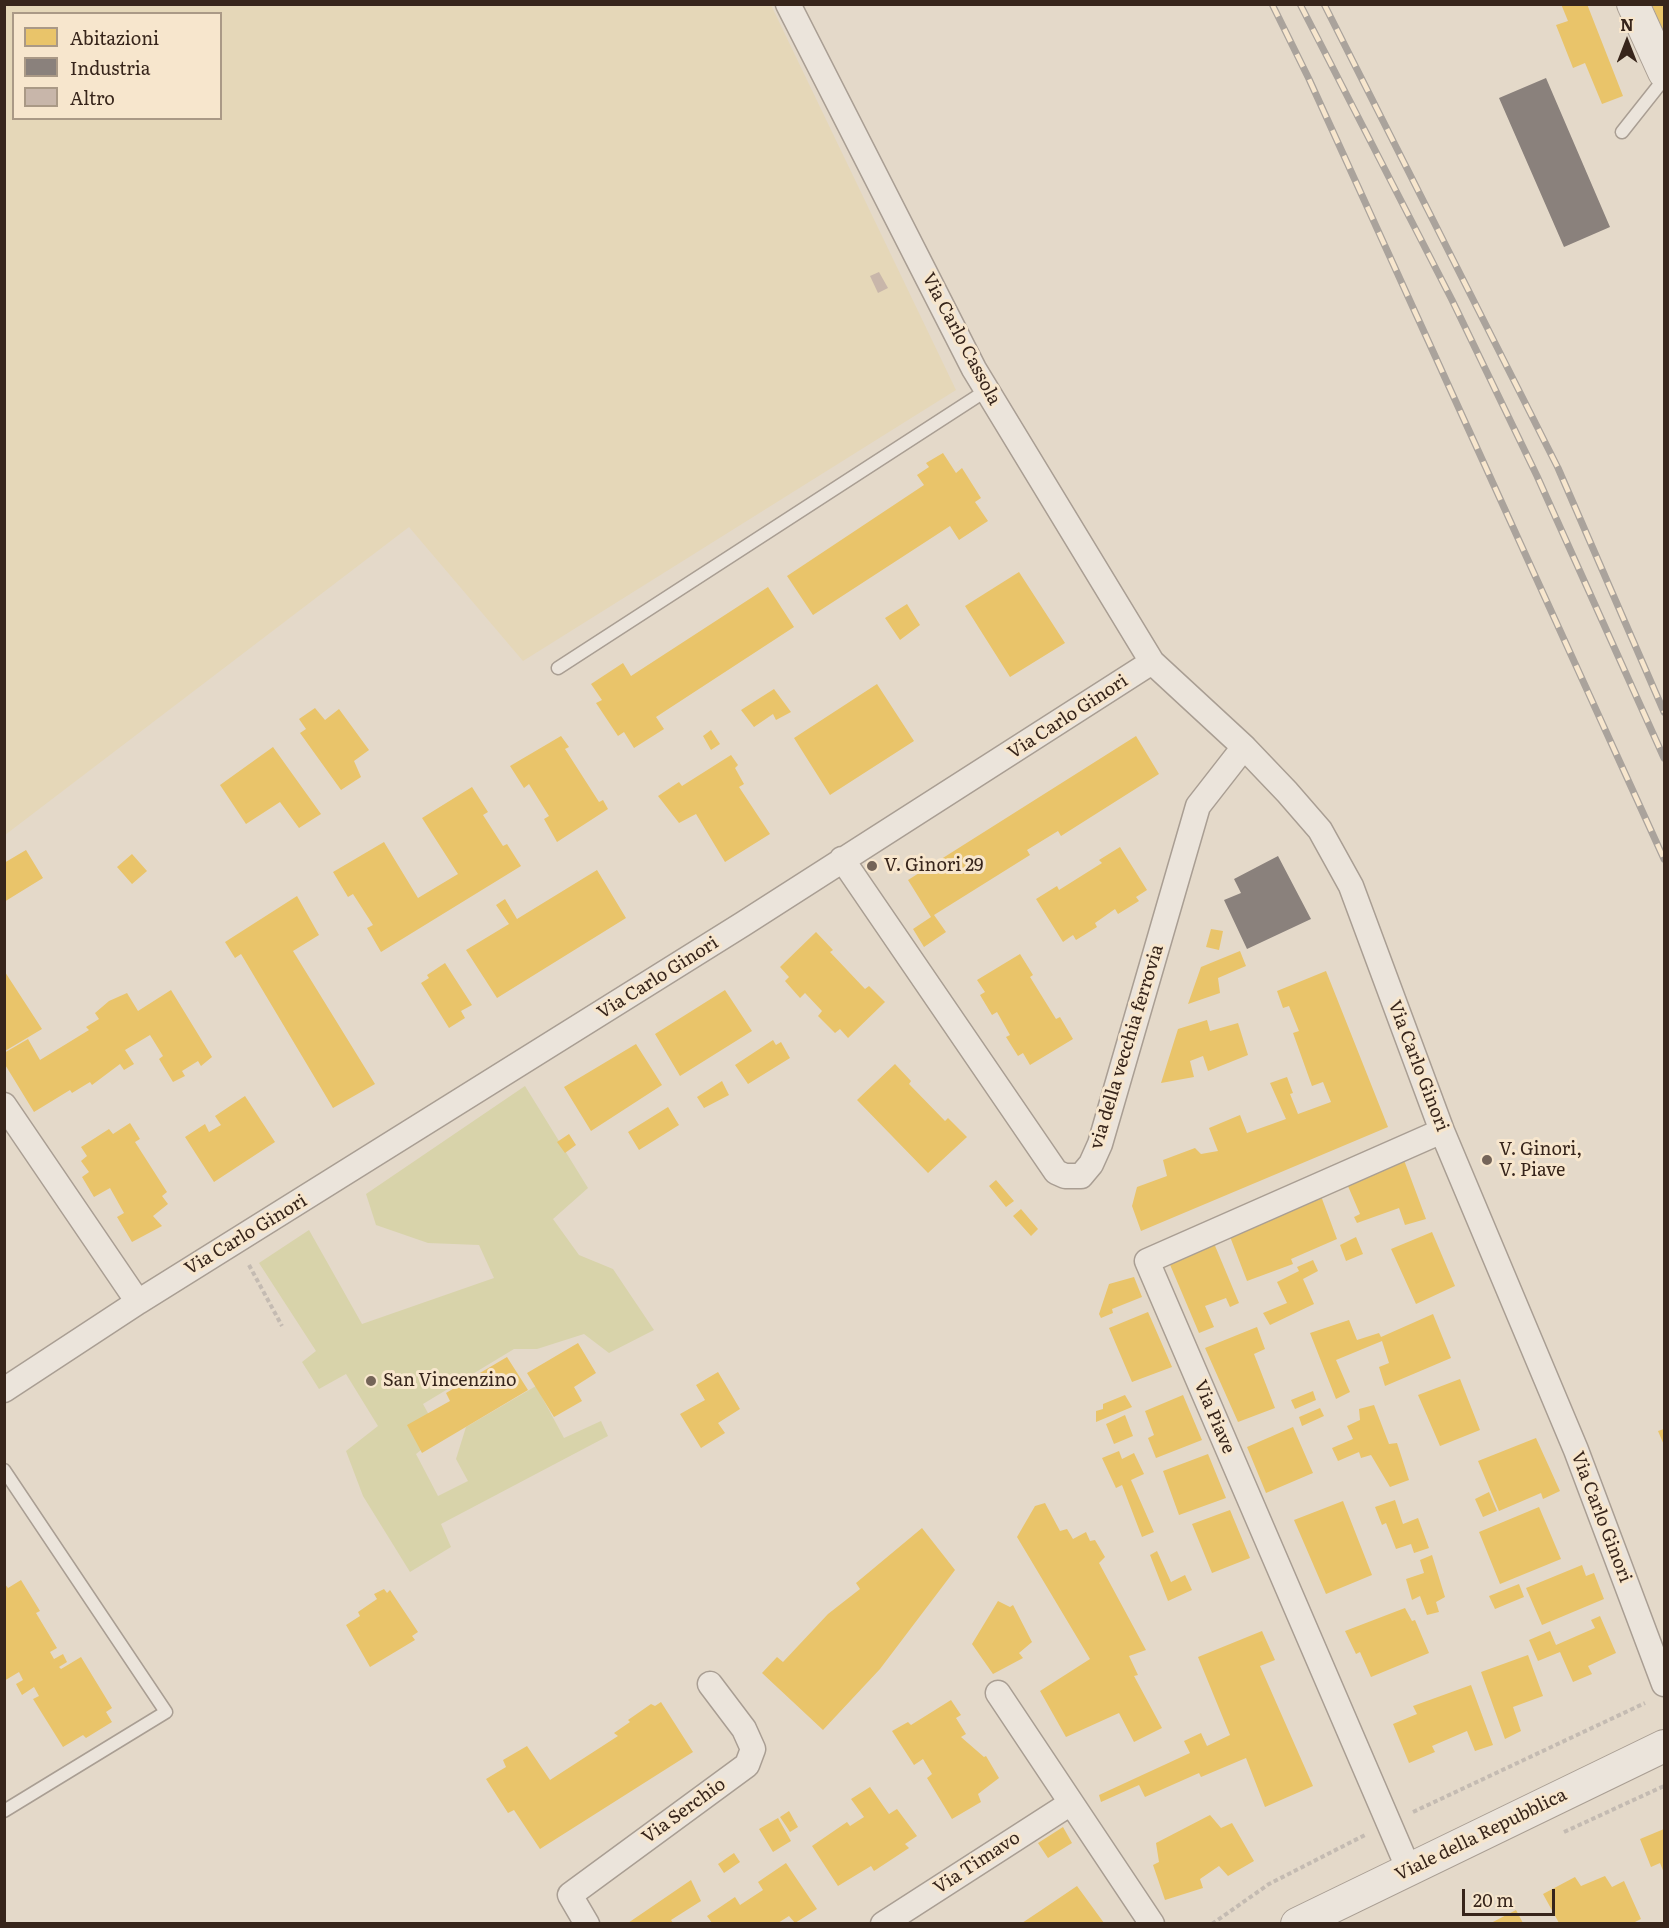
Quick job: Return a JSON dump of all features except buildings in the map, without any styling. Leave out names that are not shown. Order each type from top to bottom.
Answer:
[{"type":"street","name":"Via Carlo Cassola","points":[[788,4],[987,390],[1152,662]]},
{"type":"street","points":[[1634,4],[1665,72]]},
{"type":"street","name":"Via Carlo Ginori","points":[[4,1390],[138,1302],[348,1173],[842,859],[944,797],[1152,662],[1244,747],[1320,830],[1351,886],[1442,1131],[1576,1450],[1659,1691]]},
{"type":"street","name":"via della vecchia ferrovia","points":[[842,859],[1056,1172],[1065,1176],[1082,1176],[1091,1164],[1100,1144],[1198,806],[1244,747]]},
{"type":"street","points":[[4,1105],[138,1302]]},
{"type":"street","name":"Via Piave","points":[[1409,1870],[1147,1261],[1442,1131]]},
{"type":"street","name":"Via Serchio","points":[[587,1923],[570,1895],[747,1765],[753,1749],[744,1729],[710,1684]]},
{"type":"street","points":[[998,1693],[1152,1923]]},
{"type":"street","name":"Viale della Repubblica","points":[[1297,1923],[1665,1746]]},
{"type":"street","name":"Via Timavo","points":[[883,1923],[1071,1803]]},
{"type":"lane","points":[[1622,132],[1665,80]]},
{"type":"lane","points":[[558,668],[987,390]]},
{"type":"lane","points":[[4,1470],[166,1712],[4,1811]]},
{"type":"path","points":[[236,1241],[282,1326]]},
{"type":"path","points":[[1212,1923],[1269,1884],[1659,1691]]},
{"type":"shaded area","points":[[5,5],[771,5],[956,390],[523,661],[409,527],[5,835]]},
{"type":"shaded area","points":[[525,1086],[588,1188],[553,1219],[579,1255],[613,1269],[654,1330],[609,1353],[584,1334],[537,1349],[514,1349],[423,1404],[440,1435],[416,1454],[438,1496],[468,1481],[456,1459],[466,1427],[536,1386],[564,1438],[601,1421],[608,1436],[441,1524],[451,1547],[410,1572],[363,1496],[346,1451],[378,1426],[346,1374],[319,1389],[302,1362],[316,1351],[259,1263],[309,1230],[362,1324],[494,1278],[479,1245],[428,1243],[376,1225],[366,1194]]},
{"type":"railway","points":[[1272,4],[1309,79],[1664,859]]},
{"type":"railway","points":[[1300,4],[1452,300],[1537,476],[1664,758]]},
{"type":"railway","points":[[1324,4],[1558,468],[1664,712]]},
{"type":"place","name":"V. Ginori 29","points":[[872,866]]},
{"type":"place","name":"V. Ginori, V. Piave","points":[[1487,1160]]},
{"type":"place","name":"San Vincenzino","points":[[371,1381]]}]
